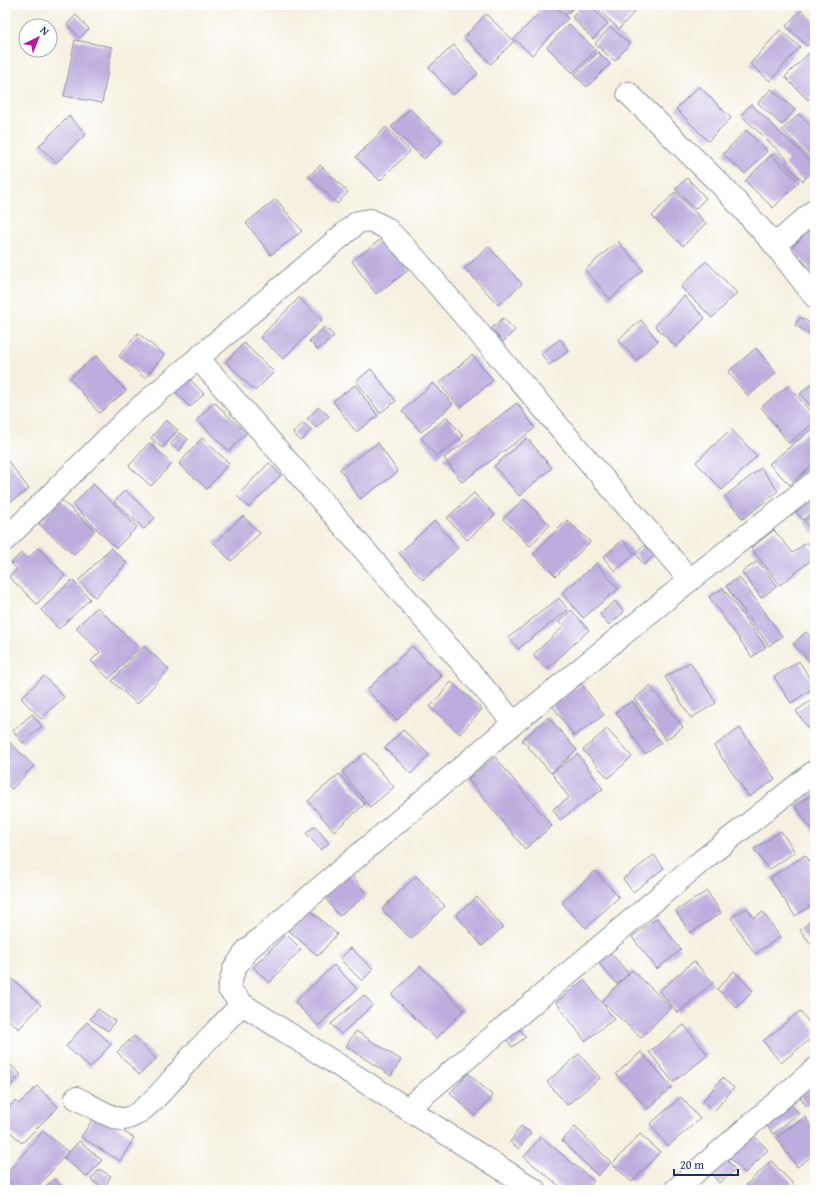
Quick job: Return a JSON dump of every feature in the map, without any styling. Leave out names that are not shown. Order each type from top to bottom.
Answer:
[{"type":"street","points":[[628,92],[722,186],[775,245],[815,297]]},
{"type":"street","points":[[775,245],[815,210]]},
{"type":"street","points":[[5,540],[131,415],[358,222],[370,220],[386,228],[414,257],[690,580]]},
{"type":"street","points":[[198,358],[514,723]]},
{"type":"street","points":[[535,1190],[242,1004],[229,988],[234,969],[247,950],[514,723],[690,580],[815,482]]},
{"type":"street","points":[[407,1109],[704,859],[815,771]]},
{"type":"street","points":[[76,1098],[110,1116],[124,1119],[136,1114],[156,1098],[193,1055],[242,1004]]},
{"type":"street","points":[[675,1190],[815,1069]]},
{"type":"building","points":[[547,5],[554,5],[568,18],[532,55],[514,39]]},
{"type":"building","points":[[557,5],[576,5],[566,15]]},
{"type":"building","points":[[584,5],[590,5],[608,24],[593,39],[572,17]]},
{"type":"building","points":[[604,5],[630,5],[636,10],[619,29],[599,10]]},
{"type":"building","points":[[801,10],[815,23],[815,38],[807,46],[786,26]]},
{"type":"building","points":[[486,14],[514,41],[491,64],[464,37]]},
{"type":"building","points":[[76,15],[89,29],[79,38],[67,24]]},
{"type":"building","points":[[569,24],[596,50],[573,73],[547,47]]},
{"type":"building","points":[[610,27],[630,44],[615,61],[595,44]]},
{"type":"building","points":[[780,30],[800,47],[770,81],[750,64]]},
{"type":"building","points":[[75,40],[112,47],[102,103],[64,96]]},
{"type":"building","points":[[454,45],[478,74],[453,95],[429,67]]},
{"type":"building","points":[[598,52],[610,64],[587,87],[574,75]]},
{"type":"building","points":[[810,52],[815,57],[815,93],[808,100],[785,77]]},
{"type":"building","points":[[699,86],[731,118],[708,141],[676,109]]},
{"type":"building","points":[[771,89],[795,110],[782,125],[758,103]]},
{"type":"building","points":[[751,104],[815,166],[815,169],[803,181],[785,164],[788,160],[741,115]]},
{"type":"building","points":[[410,109],[442,141],[424,159],[391,127]]},
{"type":"building","points":[[799,114],[815,130],[815,155],[811,160],[782,130]]},
{"type":"building","points":[[69,116],[86,134],[56,163],[39,146]]},
{"type":"building","points":[[386,127],[410,151],[380,181],[356,157]]},
{"type":"building","points":[[746,130],[767,151],[745,174],[723,154]]},
{"type":"building","points":[[771,155],[799,182],[773,208],[745,181]]},
{"type":"building","points":[[320,165],[348,192],[337,204],[309,176]]},
{"type":"building","points":[[687,178],[706,198],[695,209],[675,189]]},
{"type":"building","points":[[675,192],[706,223],[683,246],[652,216]]},
{"type":"building","points":[[276,199],[302,231],[271,255],[246,223]]},
{"type":"building","points":[[815,224],[815,274],[791,248],[801,239],[796,235]]},
{"type":"building","points":[[384,237],[409,270],[376,294],[352,261]]},
{"type":"building","points":[[618,241],[643,270],[610,299],[585,270]]},
{"type":"building","points":[[489,247],[522,284],[498,305],[465,268]]},
{"type":"building","points":[[706,261],[737,293],[712,318],[681,287]]},
{"type":"building","points":[[684,296],[705,318],[676,347],[655,326]]},
{"type":"building","points":[[299,298],[322,320],[283,359],[260,337]]},
{"type":"building","points":[[800,317],[815,326],[815,329],[811,335],[795,325]]},
{"type":"building","points":[[503,318],[515,330],[503,342],[491,329]]},
{"type":"building","points":[[641,320],[658,341],[636,360],[618,340]]},
{"type":"building","points":[[325,327],[334,336],[318,350],[309,341]]},
{"type":"building","points":[[138,333],[164,355],[145,378],[119,356]]},
{"type":"building","points":[[560,339],[569,351],[549,365],[541,354]]},
{"type":"building","points":[[244,343],[274,372],[255,391],[226,362]]},
{"type":"building","points":[[756,348],[776,373],[748,396],[728,372]]},
{"type":"building","points":[[472,355],[493,380],[460,408],[439,383]]},
{"type":"building","points":[[96,356],[126,391],[99,413],[70,378]]},
{"type":"building","points":[[371,369],[396,401],[380,413],[356,381]]},
{"type":"building","points":[[187,376],[204,394],[190,407],[173,389]]},
{"type":"building","points":[[815,381],[815,411],[800,394]]},
{"type":"building","points":[[433,383],[453,404],[421,432],[402,411]]},
{"type":"building","points":[[355,385],[378,416],[356,432],[333,401]]},
{"type":"building","points":[[789,385],[815,418],[815,422],[789,443],[761,407]]},
{"type":"building","points":[[214,402],[246,433],[229,451],[197,420]]},
{"type":"building","points":[[517,403],[535,428],[462,482],[444,458]]},
{"type":"building","points":[[319,407],[329,416],[316,428],[307,419]]},
{"type":"building","points":[[447,417],[463,436],[437,457],[421,438]]},
{"type":"building","points":[[166,420],[178,430],[162,448],[151,438]]},
{"type":"building","points":[[303,423],[311,430],[301,441],[293,433]]},
{"type":"building","points":[[815,426],[815,462],[790,485],[769,464]]},
{"type":"building","points":[[731,429],[757,456],[722,490],[696,462]]},
{"type":"building","points":[[179,433],[188,439],[179,451],[171,445]]},
{"type":"building","points":[[202,438],[229,463],[207,489],[179,464]]},
{"type":"building","points":[[527,438],[552,468],[519,496],[494,466]]},
{"type":"building","points":[[149,443],[172,464],[151,486],[129,466]]},
{"type":"building","points":[[378,443],[398,472],[360,499],[340,469]]},
{"type":"building","points":[[5,457],[29,489],[5,506]]},
{"type":"building","points":[[269,463],[281,475],[249,508],[237,496]]},
{"type":"building","points":[[761,468],[778,491],[743,519],[725,496]]},
{"type":"building","points":[[93,484],[137,527],[116,548],[73,505]]},
{"type":"building","points":[[125,490],[155,518],[144,529],[114,502]]},
{"type":"building","points":[[474,493],[495,515],[467,540],[447,518]]},
{"type":"building","points":[[813,497],[815,499],[815,509],[803,520],[796,512]]},
{"type":"building","points":[[60,499],[95,530],[74,555],[39,524]]},
{"type":"building","points":[[524,499],[550,525],[530,546],[503,519]]},
{"type":"building","points":[[815,513],[815,535],[804,521]]},
{"type":"building","points":[[243,516],[260,533],[231,561],[214,543]]},
{"type":"building","points":[[567,520],[590,542],[556,576],[533,554]]},
{"type":"building","points":[[435,521],[458,548],[423,580],[399,553]]},
{"type":"building","points":[[774,530],[793,553],[807,542],[815,553],[815,557],[780,585],[751,548]]},
{"type":"building","points":[[623,540],[635,554],[615,571],[603,557]]},
{"type":"building","points":[[645,545],[654,556],[644,565],[635,553]]},
{"type":"building","points":[[38,548],[65,575],[37,604],[9,577],[17,569],[11,563],[21,553],[28,559]]},
{"type":"building","points":[[111,548],[127,563],[95,597],[78,581]]},
{"type":"building","points":[[758,561],[777,586],[761,598],[742,572]]},
{"type":"building","points":[[597,563],[618,589],[583,618],[562,593]]},
{"type":"building","points":[[739,577],[782,636],[769,646],[726,586]]},
{"type":"building","points":[[72,580],[90,599],[59,629],[41,610]]},
{"type":"building","points":[[723,588],[766,647],[752,657],[709,597]]},
{"type":"building","points":[[559,598],[568,610],[518,649],[509,637]]},
{"type":"building","points":[[615,601],[624,612],[609,625],[600,614]]},
{"type":"building","points":[[97,607],[139,648],[109,679],[91,661],[100,652],[76,628]]},
{"type":"building","points":[[571,610],[589,630],[547,669],[533,655],[563,627],[559,622]]},
{"type":"building","points":[[806,632],[815,641],[815,661],[812,664],[793,644]]},
{"type":"building","points":[[144,646],[169,669],[137,704],[112,681]]},
{"type":"building","points":[[412,646],[442,676],[397,720],[367,690]]},
{"type":"building","points":[[799,661],[815,687],[791,703],[774,677]]},
{"type":"building","points":[[690,662],[716,703],[691,718],[665,677]]},
{"type":"building","points":[[44,676],[64,697],[41,719],[21,698]]},
{"type":"building","points":[[451,682],[482,709],[460,734],[430,707]]},
{"type":"building","points":[[582,684],[604,715],[574,736],[552,705]]},
{"type":"building","points":[[650,686],[683,727],[666,740],[634,699]]},
{"type":"building","points":[[815,698],[815,738],[796,711]]},
{"type":"building","points":[[632,701],[661,743],[645,754],[616,712]]},
{"type":"building","points":[[32,714],[42,726],[23,743],[13,731]]},
{"type":"building","points":[[548,717],[577,750],[551,773],[522,740]]},
{"type":"building","points":[[740,728],[775,779],[749,797],[714,746]]},
{"type":"building","points":[[607,729],[632,757],[608,778],[583,750]]},
{"type":"building","points":[[403,730],[429,755],[411,774],[385,748]]},
{"type":"building","points":[[5,738],[34,766],[12,789],[5,783]]},
{"type":"building","points":[[365,753],[394,787],[370,807],[342,772]]},
{"type":"building","points":[[578,754],[603,789],[560,820],[553,809],[569,798],[552,773]]},
{"type":"building","points":[[495,757],[552,826],[525,849],[468,779]]},
{"type":"building","points":[[339,774],[365,804],[334,831],[308,801]]},
{"type":"building","points":[[814,793],[815,794],[815,834],[795,806]]},
{"type":"building","points":[[315,826],[329,843],[321,850],[306,833]]},
{"type":"building","points":[[781,831],[795,852],[769,870],[754,849]]},
{"type":"building","points":[[654,855],[664,868],[633,892],[623,879]]},
{"type":"building","points":[[805,855],[815,870],[815,903],[795,916],[770,878]]},
{"type":"building","points":[[595,871],[619,897],[586,928],[562,903]]},
{"type":"building","points":[[350,873],[367,895],[339,916],[322,894]]},
{"type":"building","points":[[416,876],[445,906],[411,939],[382,909]]},
{"type":"building","points":[[707,891],[721,913],[690,933],[676,911]]},
{"type":"building","points":[[477,897],[503,927],[482,946],[456,915]]},
{"type":"building","points":[[307,908],[337,934],[318,956],[288,930]]},
{"type":"building","points":[[747,908],[754,918],[763,912],[780,937],[755,954],[731,918]]},
{"type":"building","points":[[815,917],[815,949],[800,930]]},
{"type":"building","points":[[657,918],[681,950],[657,969],[632,937]]},
{"type":"building","points":[[286,934],[301,949],[269,983],[253,967]]},
{"type":"building","points":[[351,948],[373,969],[362,981],[340,959]]},
{"type":"building","points":[[609,951],[629,974],[617,984],[597,961]]},
{"type":"building","points":[[694,961],[713,983],[678,1013],[659,991]]},
{"type":"building","points":[[334,965],[357,989],[318,1026],[295,1002]]},
{"type":"building","points":[[420,966],[464,1010],[436,1039],[392,995]]},
{"type":"building","points":[[632,970],[671,1007],[641,1038],[602,1001]]},
{"type":"building","points":[[734,971],[753,991],[737,1008],[717,989]]},
{"type":"building","points":[[9,976],[41,1005],[19,1029],[5,1017],[5,980]]},
{"type":"building","points":[[584,980],[614,1019],[585,1041],[556,1002]]},
{"type":"building","points":[[364,995],[373,1005],[341,1034],[331,1024]]},
{"type":"building","points":[[98,1009],[115,1021],[108,1031],[90,1019]]},
{"type":"building","points":[[800,1011],[815,1030],[815,1035],[781,1063],[763,1041]]},
{"type":"building","points":[[87,1022],[111,1044],[90,1068],[66,1046]]},
{"type":"building","points":[[684,1025],[708,1055],[673,1082],[649,1052]]},
{"type":"building","points":[[517,1026],[526,1037],[512,1047],[504,1036]]},
{"type":"building","points":[[356,1031],[401,1060],[391,1076],[346,1046]]},
{"type":"building","points":[[134,1036],[156,1059],[139,1075],[117,1052]]},
{"type":"building","points":[[641,1052],[672,1087],[648,1109],[616,1074]]},
{"type":"building","points":[[579,1054],[600,1078],[567,1105],[547,1082]]},
{"type":"building","points":[[5,1059],[21,1075],[5,1091]]},
{"type":"building","points":[[468,1073],[493,1096],[475,1116],[450,1093]]},
{"type":"building","points":[[722,1078],[734,1088],[714,1111],[703,1101]]},
{"type":"building","points":[[815,1085],[815,1100],[806,1106],[799,1095]]},
{"type":"building","points":[[37,1086],[58,1107],[22,1143],[5,1127],[5,1111],[15,1101],[19,1104]]},
{"type":"building","points":[[681,1097],[700,1119],[668,1146],[650,1124]]},
{"type":"building","points":[[792,1105],[799,1113],[773,1134],[767,1126]]},
{"type":"building","points":[[96,1114],[134,1138],[120,1161],[81,1137]]},
{"type":"building","points":[[805,1117],[815,1131],[815,1154],[797,1167],[776,1137]]},
{"type":"building","points":[[521,1126],[531,1133],[519,1149],[510,1142]]},
{"type":"building","points":[[575,1127],[611,1162],[598,1176],[562,1141]]},
{"type":"building","points":[[43,1131],[68,1152],[35,1190],[18,1190],[5,1179],[5,1175]]},
{"type":"building","points":[[640,1134],[660,1152],[632,1182],[612,1164]]},
{"type":"building","points":[[752,1134],[768,1150],[745,1173],[729,1157]]},
{"type":"building","points":[[541,1137],[594,1181],[586,1190],[564,1190],[524,1157]]},
{"type":"building","points":[[79,1141],[102,1160],[87,1177],[64,1158]]},
{"type":"building","points":[[725,1157],[735,1170],[719,1183],[709,1170]]},
{"type":"building","points":[[771,1161],[799,1190],[751,1190],[746,1185]]},
{"type":"building","points":[[99,1169],[111,1176],[104,1188],[91,1180]]},
{"type":"building","points":[[54,1179],[65,1190],[42,1190]]}]
